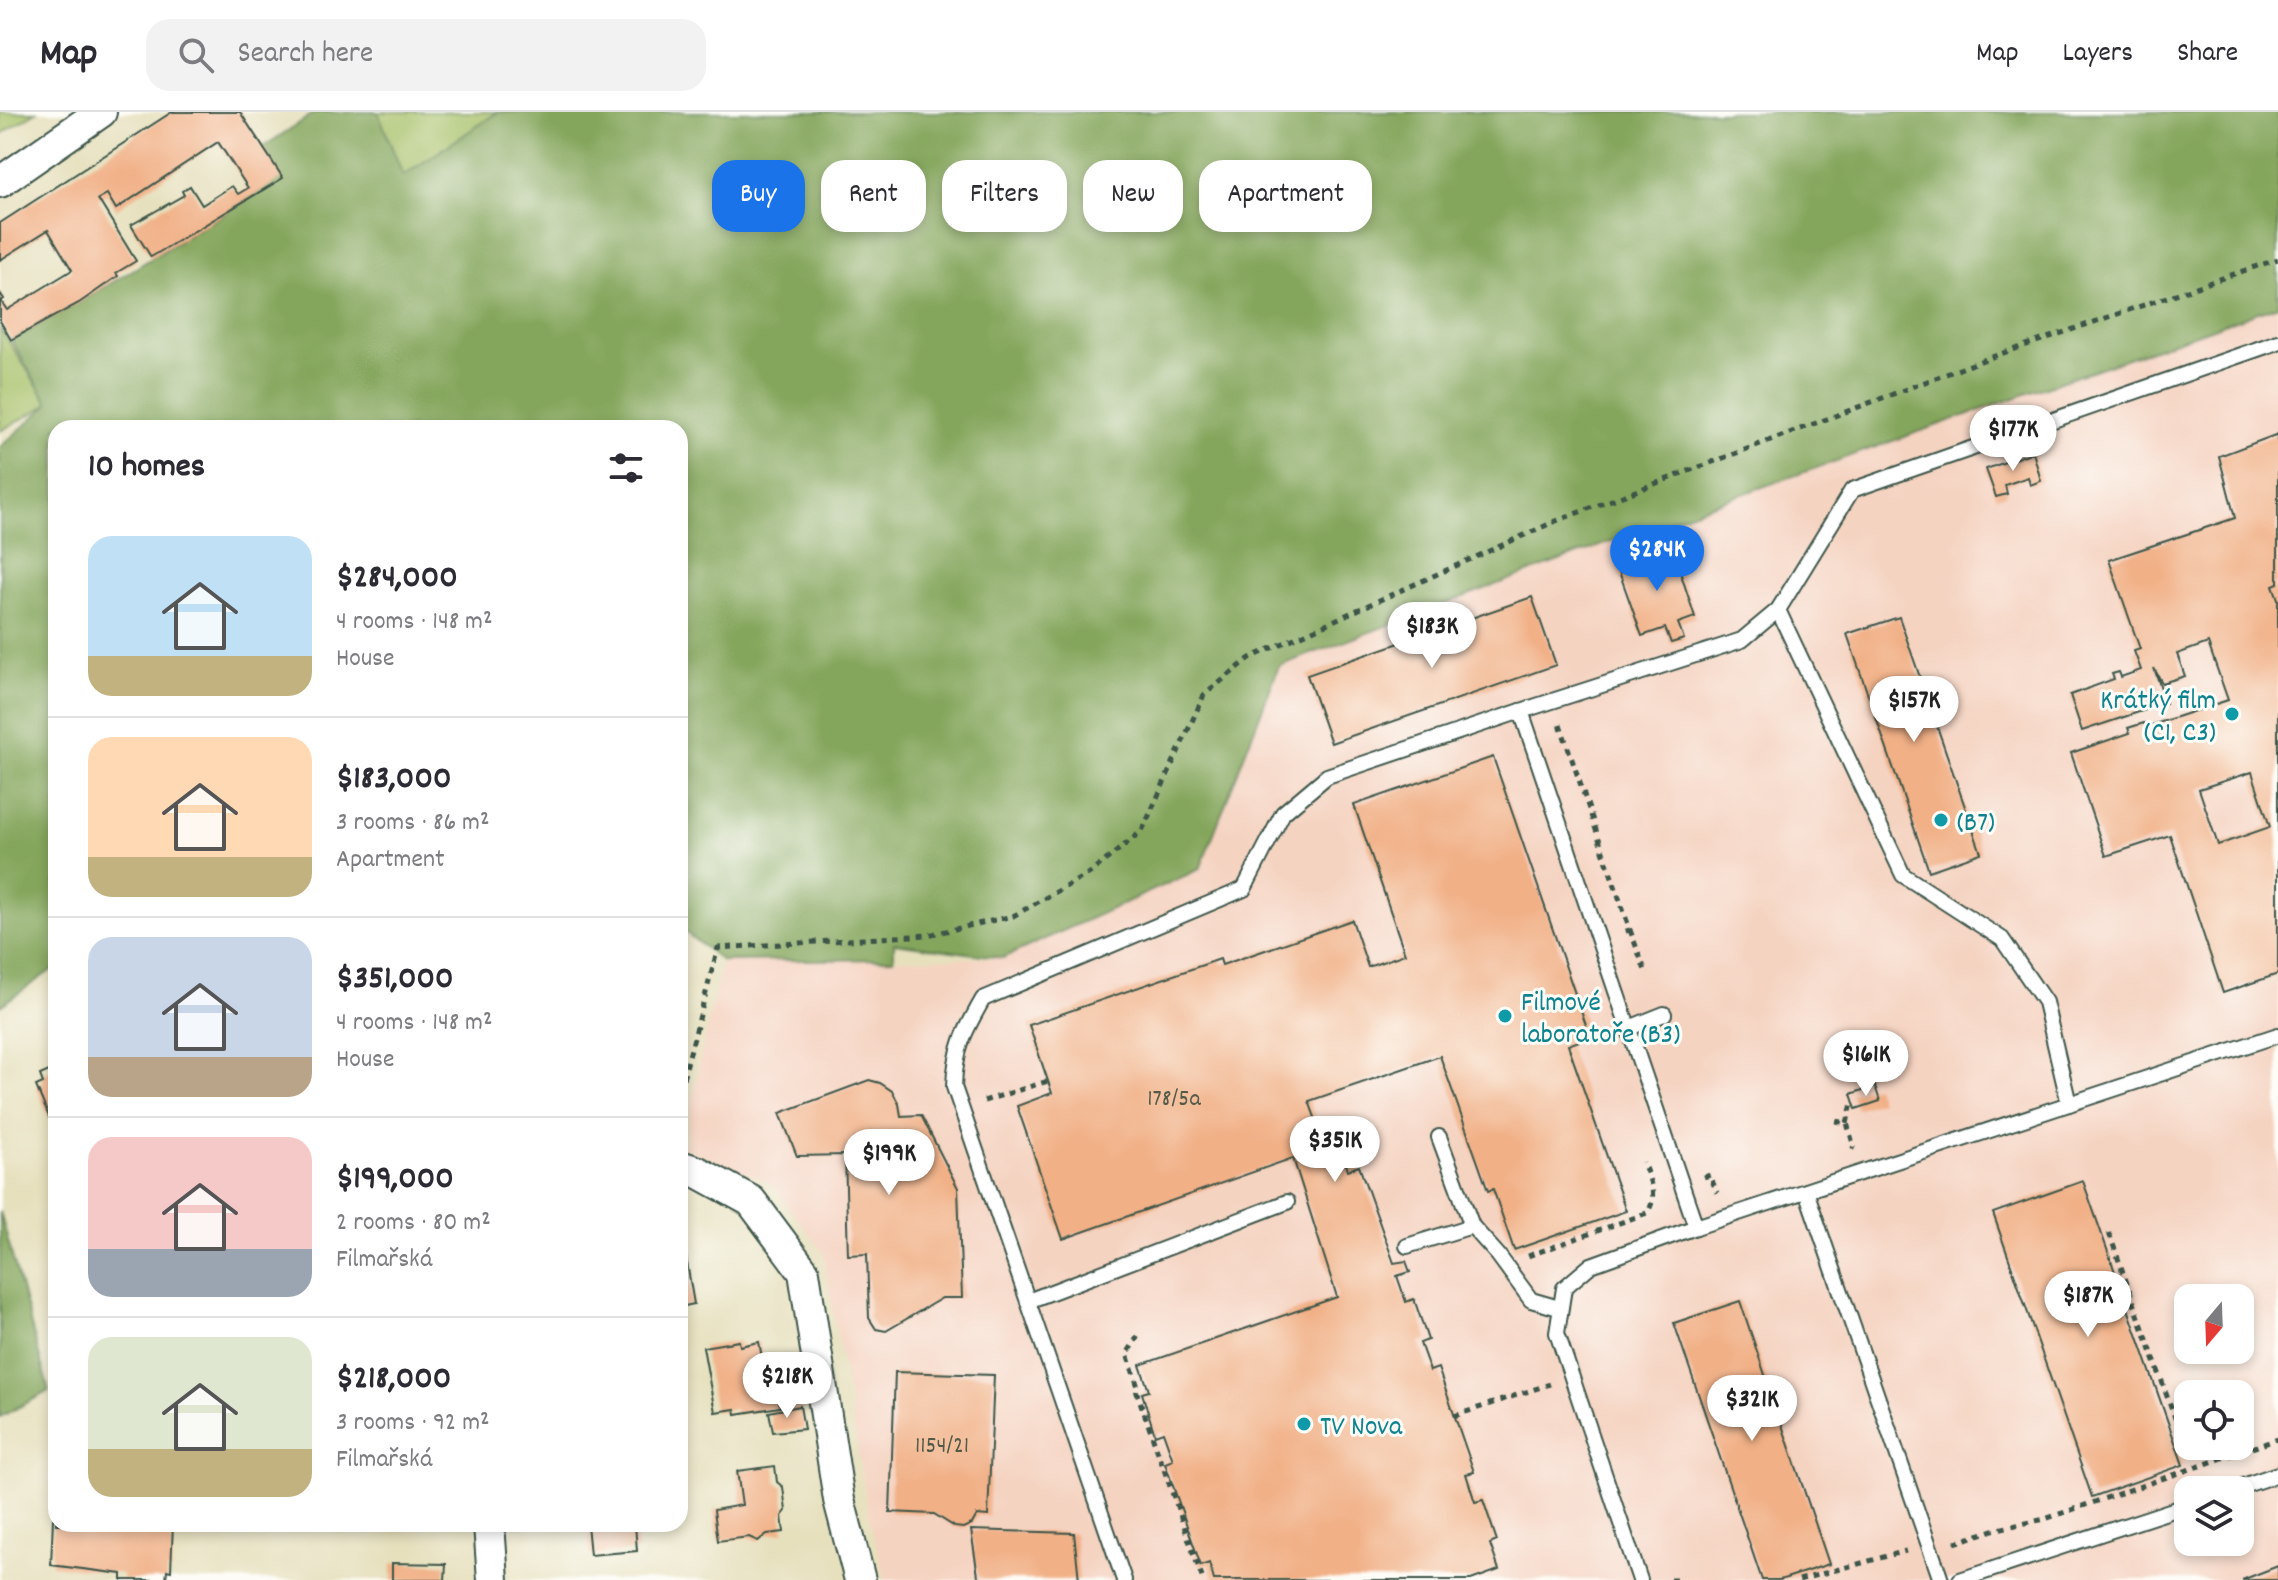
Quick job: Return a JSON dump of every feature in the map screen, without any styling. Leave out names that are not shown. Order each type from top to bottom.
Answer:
[{"type":"street","points":[[0,182],[101,112]]},
{"type":"street","points":[[688,1169],[751,1201],[804,1272],[839,1500],[860,1580]]},
{"type":"street","points":[[490,1532],[493,1580]]},
{"type":"lane","points":[[1124,1580],[954,1087],[955,1058],[983,999],[1244,889],[1283,813],[1327,776],[1742,640],[1778,610],[1852,490],[2278,342]]},
{"type":"lane","points":[[1778,610],[1903,875],[2002,939],[2045,1002],[2069,1104]]},
{"type":"lane","points":[[1521,711],[1696,1227]]},
{"type":"lane","points":[[1629,1028],[1664,1014]]},
{"type":"lane","points":[[1640,1580],[1557,1333],[1564,1288],[1591,1265],[1696,1227],[2278,1035]]},
{"type":"lane","points":[[1439,1137],[1472,1226],[1531,1300],[1559,1308]]},
{"type":"lane","points":[[1806,1191],[1941,1580]]},
{"type":"lane","points":[[1028,1301],[1287,1202]]},
{"type":"lane","points":[[1407,1246],[1472,1226]]},
{"type":"lane","points":[[2254,1482],[2278,1474]]},
{"type":"lane","points":[[1960,1580],[2174,1510]]},
{"type":"path","points":[[688,1060],[718,948],[928,935],[1013,916],[1090,873],[1142,831],[1204,695],[1250,658],[1556,521],[1986,359],[2278,259]]},
{"type":"path","points":[[1630,930],[1646,973]]},
{"type":"path","points":[[962,1108],[1048,1081]]},
{"type":"path","points":[[1845,1155],[1854,1147],[1847,1123],[1853,1100]]},
{"type":"path","points":[[1836,1121],[1847,1123]]},
{"type":"path","points":[[1504,1265],[1647,1213],[1654,1203],[1654,1194],[1639,1149]]},
{"type":"path","points":[[1682,1184],[1710,1175],[1715,1193],[1729,1197]]},
{"type":"path","points":[[2109,1233],[2174,1415]]},
{"type":"path","points":[[1138,1336],[1127,1354],[1138,1387],[1136,1390],[1203,1580]]},
{"type":"path","points":[[1454,1416],[1555,1383]]},
{"type":"path","points":[[1799,1580],[1888,1553],[1957,1543],[1993,1530],[2045,1519],[2278,1439]]},
{"type":"path","points":[[1670,1580],[1676,1580]]},
{"type":"shaded area","points":[[2278,305],[2278,1580],[885,1580],[870,1521],[823,1252],[769,1182],[688,1151],[688,1126],[700,1058],[722,961],[1003,958],[1200,869],[1278,666],[1669,520]]},
{"type":"green space","points":[[0,112],[36,112],[0,135]]},
{"type":"green space","points":[[316,112],[378,112],[403,176],[498,112],[2278,112],[2278,305],[1669,520],[1279,666],[1200,869],[1003,958],[894,943],[894,959],[722,961],[688,934],[688,420],[48,420],[48,973],[0,1006],[0,447],[49,404],[11,340],[79,303],[282,178],[263,147]]},
{"type":"green space","points":[[378,112],[498,112],[403,176]]},
{"type":"green space","points":[[0,328],[49,404],[0,431]]},
{"type":"green space","points":[[0,1212],[48,1392],[0,1417]]},
{"type":"building","points":[[172,112],[240,112],[283,178],[151,257],[131,225],[184,195],[182,191],[190,186],[202,205],[232,186],[238,194],[248,188],[218,142],[116,209],[107,194],[98,199],[136,261],[79,303],[11,340],[0,321],[0,293],[7,310],[72,270],[48,230],[0,260],[0,223]]},
{"type":"building","name":"Krátký film (C1, C3)","points":[[2278,434],[2278,583],[2273,585],[2278,599],[2278,974],[2223,993],[2170,835],[2106,856],[2071,753],[2130,733],[2128,728],[2144,723],[2146,727],[2228,700],[2208,643],[2177,654],[2185,676],[2162,683],[2154,668],[2166,703],[2082,731],[2070,695],[2114,679],[2112,674],[2119,672],[2121,677],[2141,670],[2134,651],[2140,649],[2109,560],[2235,518],[2219,456]],"holes":[[[2252,772],[2270,827],[2218,845],[2199,789]]]},
{"type":"building","points":[[2033,452],[2041,481],[2030,485],[2028,477],[2005,485],[2007,494],[1996,497],[1986,469]]},
{"type":"building","points":[[1663,546],[1665,550],[1672,547],[1695,617],[1678,623],[1684,639],[1671,643],[1665,628],[1642,636],[1617,566],[1659,552],[1658,548]]},
{"type":"building","points":[[1532,597],[1556,665],[1331,743],[1307,675]]},
{"type":"building","points":[[1899,617],[1981,853],[1929,871],[1847,634]]},
{"type":"building","points":[[1493,757],[1590,1037],[1568,1045],[1626,1211],[1514,1250],[1493,1189],[1488,1191],[1440,1056],[1309,1101],[1331,1161],[1343,1156],[1348,1170],[1359,1166],[1394,1263],[1406,1261],[1410,1272],[1397,1276],[1406,1302],[1414,1299],[1428,1340],[1420,1343],[1430,1371],[1438,1368],[1474,1472],[1466,1474],[1475,1502],[1483,1500],[1497,1541],[1490,1544],[1499,1570],[1471,1580],[1214,1580],[1209,1563],[1201,1566],[1165,1463],[1173,1460],[1163,1432],[1155,1435],[1142,1393],[1149,1391],[1140,1365],[1337,1297],[1293,1158],[1063,1239],[1017,1106],[1052,1093],[1029,1025],[1220,959],[1222,965],[1352,920],[1368,967],[1405,954],[1354,805]]},
{"type":"building","points":[[48,1072],[48,1114],[36,1086],[43,1083],[40,1075]]},
{"type":"building","points":[[869,1080],[892,1091],[901,1116],[921,1115],[958,1188],[962,1298],[942,1298],[886,1331],[876,1329],[869,1318],[867,1254],[848,1255],[845,1155],[797,1156],[780,1113]]},
{"type":"building","points":[[1875,1086],[1880,1101],[1856,1109],[1851,1094]]},
{"type":"building","points":[[2083,1181],[2174,1439],[2174,1460],[2181,1460],[2183,1465],[2092,1497],[1993,1213]]},
{"type":"building","points":[[688,1269],[694,1304],[688,1305]]},
{"type":"building","points":[[1740,1301],[1829,1564],[1780,1580],[1762,1580],[1674,1323]]},
{"type":"building","points":[[739,1341],[740,1346],[759,1342],[768,1388],[777,1387],[780,1407],[736,1414],[735,1409],[715,1412],[703,1347]]},
{"type":"building","points":[[895,1372],[994,1375],[988,1516],[977,1515],[972,1524],[963,1528],[955,1527],[934,1514],[890,1512]]},
{"type":"building","points":[[800,1406],[804,1429],[773,1432],[769,1412]]},
{"type":"building","points":[[775,1466],[777,1482],[783,1487],[786,1511],[782,1516],[784,1532],[767,1534],[758,1541],[749,1537],[718,1541],[714,1510],[742,1505],[737,1471]]},
{"type":"building","points":[[971,1530],[1074,1533],[1079,1580],[986,1580],[978,1576]]},
{"type":"building","points":[[52,1532],[173,1532],[171,1571],[167,1570],[166,1580],[122,1580],[122,1574],[51,1565]]},
{"type":"building","points":[[588,1532],[636,1532],[637,1551],[590,1555]]},
{"type":"building","points":[[392,1563],[446,1564],[445,1580],[392,1580]]},
{"type":"building","points":[[2278,1566],[2278,1580],[2242,1580]]},
{"type":"place","name":"Krátký film (C1, C3)","points":[[2232,714]]},
{"type":"place","name":"(B7)","points":[[1941,820]]},
{"type":"place","name":"Filmové laboratoře (B3)","points":[[1505,1016]]},
{"type":"place","name":"TV Nova","points":[[1304,1424]]}]
